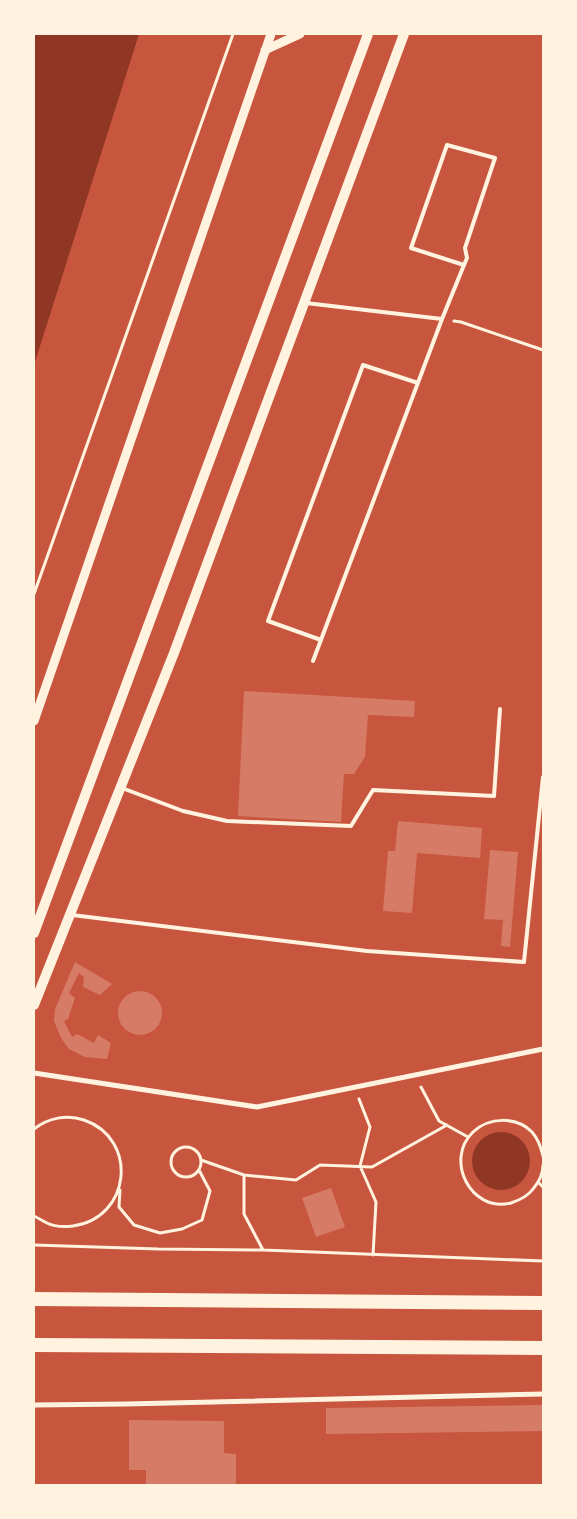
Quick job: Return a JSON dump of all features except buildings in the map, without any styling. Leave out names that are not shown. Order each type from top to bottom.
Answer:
[{"type":"highway","points":[[34,1299],[543,1303]]},
{"type":"highway","points":[[34,1345],[543,1348]]},
{"type":"main road","points":[[34,932],[368,34]]},
{"type":"main road","points":[[34,1005],[174,653],[404,34]]},
{"type":"street","points":[[34,721],[272,34]]},
{"type":"street","points":[[265,50],[300,34]]},
{"type":"street","points":[[34,1073],[257,1107],[543,1049]]},
{"type":"street","points":[[34,1405],[543,1394]]},
{"type":"lane","points":[[313,660],[464,265],[466,258],[464,248],[494,158],[447,144],[411,248],[464,265]]},
{"type":"lane","points":[[304,303],[442,319]]},
{"type":"lane","points":[[321,640],[268,622],[356,384],[363,366],[418,383]]},
{"type":"lane","points":[[120,788],[183,811],[227,821],[351,826],[373,790],[494,796],[500,709]]},
{"type":"lane","points":[[70,914],[367,951],[524,962],[543,777]]},
{"type":"path","points":[[34,594],[233,34]]},
{"type":"path","points":[[442,319],[461,322],[543,350]]},
{"type":"path","points":[[414,1075],[439,1121],[468,1137]]},
{"type":"path","points":[[355,1087],[370,1127],[360,1166],[376,1202],[374,1255]]},
{"type":"path","points":[[34,1129],[41,1123],[58,1117],[77,1117],[94,1123],[108,1135],[118,1151],[122,1169],[119,1206],[134,1225],[160,1234],[182,1229],[202,1220],[210,1191],[199,1170],[200,1156],[193,1148],[183,1147],[175,1152],[171,1161],[174,1170],[181,1176],[191,1176],[199,1170]]},
{"type":"path","points":[[543,1156],[541,1142],[526,1128],[506,1120],[492,1121],[478,1127],[468,1137],[462,1150],[460,1164],[463,1177],[470,1189],[480,1198],[492,1203],[506,1204],[519,1201],[530,1193],[538,1182],[543,1165]]},
{"type":"path","points":[[201,1160],[244,1175],[296,1180],[320,1165],[372,1167],[447,1126]]},
{"type":"path","points":[[34,1216],[48,1224],[66,1227],[84,1225],[100,1216],[113,1203],[120,1187],[122,1169]]},
{"type":"path","points":[[244,1175],[244,1214],[263,1250]]},
{"type":"path","points":[[538,1182],[543,1187]]},
{"type":"path","points":[[34,1245],[263,1250],[543,1261]]},
{"type":"shaded area","points":[[34,34],[139,34],[34,365]]},
{"type":"shaded area","points":[[495,1132],[507,1132],[522,1140],[530,1155],[530,1167],[522,1182],[507,1190],[495,1190],[480,1182],[472,1167],[472,1155],[480,1140]]}]
